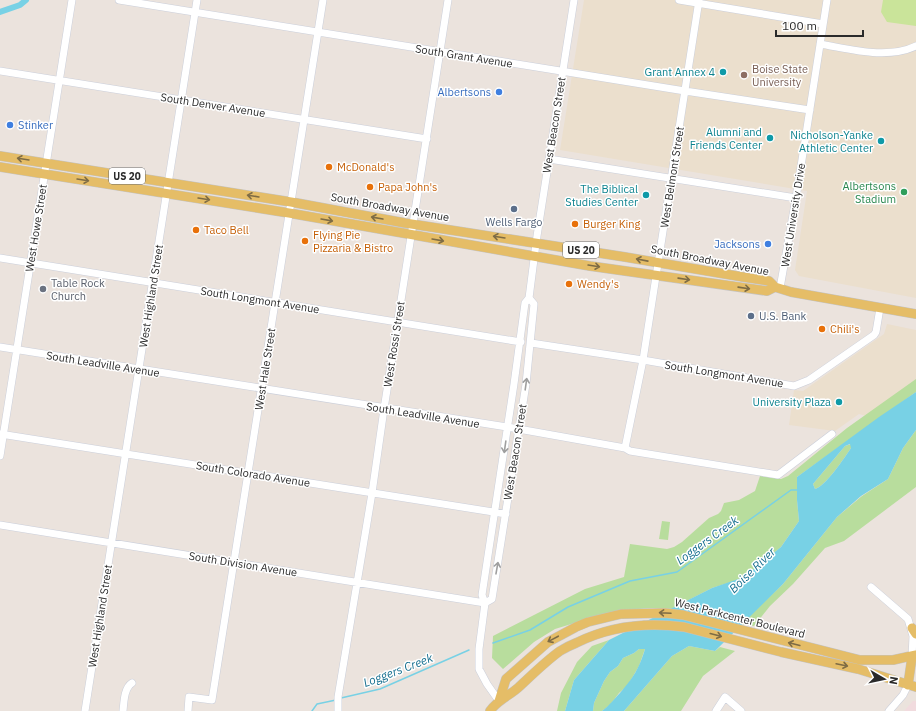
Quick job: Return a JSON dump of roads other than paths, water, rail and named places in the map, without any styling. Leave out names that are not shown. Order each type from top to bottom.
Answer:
[{"type":"main road","name":"South Broadway Avenue","points":[[0,156],[291,202],[413,224],[764,280],[791,292],[916,314]]},
{"type":"main road","name":"South Broadway Avenue","points":[[0,166],[289,213],[534,256],[656,275],[767,291],[778,287]]},
{"type":"main road","name":"West Parkcenter Boulevard","points":[[499,701],[506,679],[548,642],[588,622],[621,614],[665,613],[683,615],[860,660],[893,660],[914,656]]},
{"type":"main road","name":"West Parkcenter Boulevard","points":[[490,711],[499,701],[516,690],[561,651],[596,634],[628,626],[668,625],[684,627],[757,646],[858,668],[912,686]]},
{"type":"main road","points":[[912,686],[914,656]]},
{"type":"street","name":"West Howe Street","points":[[0,456],[2,435],[17,350],[72,0]]},
{"type":"street","name":"South Grant Avenue","points":[[119,0],[810,110]]},
{"type":"street","name":"West Highland Street","points":[[85,711],[197,0]]},
{"type":"street","name":"West Hale Street","points":[[188,711],[189,697],[212,700],[323,0]]},
{"type":"street","name":"West Rossi Street","points":[[338,711],[339,690],[372,493],[448,0]]},
{"type":"street","name":"West Beacon Street","points":[[499,701],[479,669],[479,648],[485,603],[482,595],[521,342],[525,303],[529,298],[534,256],[574,0]]},
{"type":"street","points":[[679,0],[699,2],[823,24]]},
{"type":"street","name":"West University Drive","points":[[778,287],[796,198],[826,0]]},
{"type":"street","name":"West Belmont Street","points":[[625,448],[642,360],[699,2]]},
{"type":"street","points":[[820,44],[879,52],[895,52],[910,49],[916,46]]},
{"type":"street","name":"South Denver Avenue","points":[[0,71],[426,139]]},
{"type":"street","points":[[549,159],[796,198]]},
{"type":"street","name":"South Longmont Avenue","points":[[0,258],[521,342]]},
{"type":"street","name":"West Beacon Street","points":[[485,603],[492,599],[526,384],[534,304],[529,298]]},
{"type":"street","name":"South Longmont Avenue","points":[[531,343],[794,386],[809,380],[874,335],[876,332],[880,308]]},
{"type":"street","name":"South Leadville Avenue","points":[[0,347],[132,367],[139,370],[384,409],[507,427],[625,448],[630,451],[778,475],[832,434]]},
{"type":"street","name":"South Colorado Avenue","points":[[2,435],[506,514]]},
{"type":"street","name":"South Division Avenue","points":[[0,525],[485,603]]},
{"type":"street","points":[[871,587],[902,612],[908,619],[914,631],[914,656]]},
{"type":"street","points":[[123,711],[126,690],[132,683]]},
{"type":"street","points":[[889,711],[912,686]]},
{"type":"street","points":[[716,711],[725,697],[741,711]]},
{"type":"water","points":[[916,392],[916,430],[903,448],[888,479],[861,496],[837,517],[783,584],[715,651],[689,646],[672,656],[624,711],[602,711],[629,683],[635,673],[645,649],[639,649],[623,658],[618,666],[610,672],[604,681],[594,703],[593,711],[565,711],[574,680],[609,640],[712,588],[744,577],[781,547],[799,521],[797,477]],"holes":[[[850,444],[851,448],[829,478],[815,489],[813,484],[845,446]]]},
{"type":"waterway","points":[[0,12],[20,5],[26,0]]},
{"type":"waterway","name":"Loggers Creek","points":[[493,643],[530,630],[568,607],[630,581],[677,572],[791,490],[798,490]]},
{"type":"waterway","name":"Loggers Creek","points":[[341,698],[380,689],[469,650]]},
{"type":"waterway","name":"Loggers Creek","points":[[312,711],[317,704],[336,700]]},
{"type":"place","name":"Grant Annex 4","points":[[723,72]]},
{"type":"place","name":"Boise State University","points":[[744,75]]},
{"type":"place","name":"Albertsons","points":[[499,92]]},
{"type":"place","name":"Stinker","points":[[10,125]]},
{"type":"place","name":"Alumni and Friends Center","points":[[770,138]]},
{"type":"place","name":"Nicholson-Yanke Athletic Center","points":[[881,141]]},
{"type":"place","name":"McDonald's","points":[[329,167]]},
{"type":"place","name":"Papa John's","points":[[370,187]]},
{"type":"place","name":"Albertsons Stadium","points":[[904,192]]},
{"type":"place","name":"The Biblical Studies Center","points":[[646,195]]},
{"type":"place","name":"Wells Fargo","points":[[514,209]]},
{"type":"place","name":"Burger King","points":[[575,224]]},
{"type":"place","name":"Taco Bell","points":[[196,230]]},
{"type":"place","name":"Flying Pie Pizzaria & Bistro","points":[[305,241]]},
{"type":"place","name":"Jacksons","points":[[768,244]]},
{"type":"place","name":"Wendy's","points":[[569,284]]},
{"type":"place","name":"Table Rock Church","points":[[43,289]]},
{"type":"place","name":"U.S. Bank","points":[[751,316]]},
{"type":"place","name":"Chili's","points":[[822,329]]},
{"type":"place","name":"University Plaza","points":[[839,402]]},
{"type":"water label","name":"Boise River","points":[[752,570]]}]
